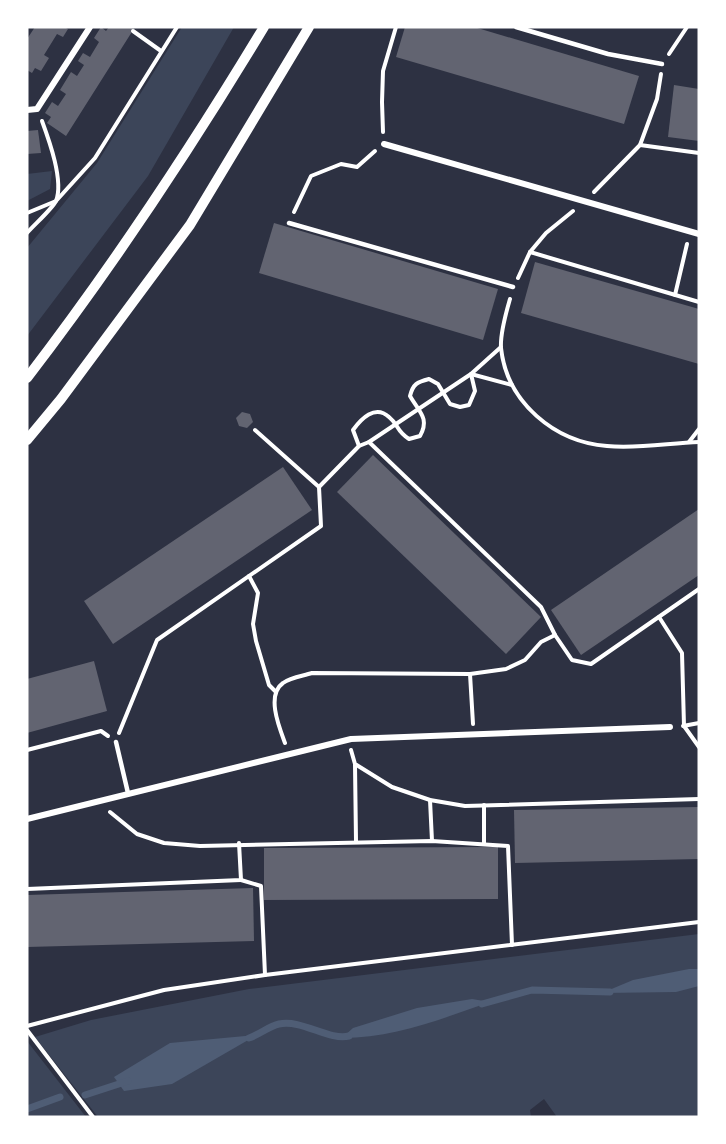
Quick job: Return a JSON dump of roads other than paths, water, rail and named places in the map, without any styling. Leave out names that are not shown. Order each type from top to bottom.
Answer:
[{"type":"street","points":[[27,110],[37,109],[90,27]]},
{"type":"street","points":[[27,378],[76,314],[162,187],[214,109],[264,27]]},
{"type":"street","points":[[27,440],[61,399],[190,225],[309,27]]},
{"type":"street","points":[[384,144],[699,234]]},
{"type":"street","points":[[27,819],[351,739],[670,727]]},
{"type":"lane","points":[[516,27],[608,54],[662,64]]},
{"type":"lane","points":[[289,223],[513,287]]},
{"type":"lane","points":[[116,742],[128,793]]},
{"type":"waterway","points":[[482,1004],[532,990],[610,992]]},
{"type":"waterway","points":[[249,1038],[275,1025],[288,1023],[333,1036],[349,1036]]},
{"type":"waterway","points":[[85,1095],[128,1081]]},
{"type":"waterway","points":[[27,1109],[60,1097]]}]
